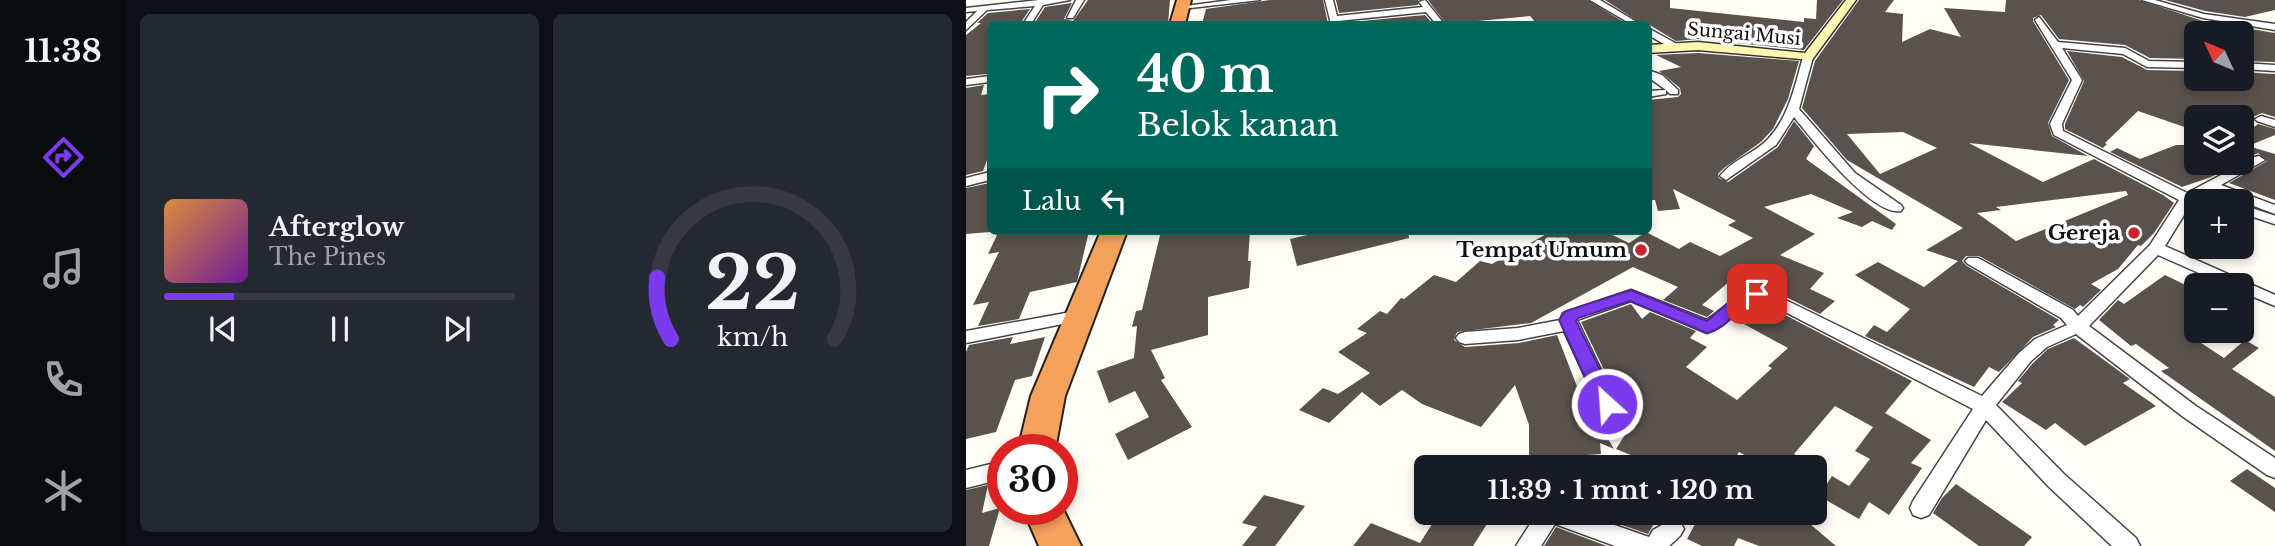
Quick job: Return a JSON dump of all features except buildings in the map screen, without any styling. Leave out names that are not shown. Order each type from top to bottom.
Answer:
[{"type":"highway","points":[[1178,21],[1183,4]]},
{"type":"highway","points":[[1040,434],[1048,396],[1112,235]]},
{"type":"highway","points":[[1050,525],[1060,546]]},
{"type":"street","points":[[966,10],[1066,0]]},
{"type":"street","points":[[1070,16],[1080,0]]},
{"type":"street","points":[[1183,4],[1256,0]]},
{"type":"street","points":[[1329,0],[1334,21]]},
{"type":"street","points":[[1422,0],[1438,21]]},
{"type":"street","points":[[1594,0],[1631,21]]},
{"type":"street","name":"Sungai Musi","points":[[1652,49],[1674,46],[1808,57],[1851,0]]},
{"type":"street","points":[[2146,0],[2227,24],[2275,27]]},
{"type":"street","points":[[1029,21],[1041,2]]},
{"type":"street","points":[[966,27],[985,8]]},
{"type":"street","points":[[1341,21],[1429,9]]},
{"type":"street","points":[[2039,20],[2077,80],[2056,124],[2058,133],[2184,193]]},
{"type":"street","points":[[1652,34],[1674,46]]},
{"type":"street","points":[[2055,45],[2125,51],[2147,64],[2184,65]]},
{"type":"street","points":[[1727,176],[1739,163],[1772,142],[1793,109],[1808,57]]},
{"type":"street","points":[[2254,67],[2275,68]]},
{"type":"street","points":[[1652,75],[1658,77],[1668,92],[1652,94]]},
{"type":"street","points":[[966,82],[987,79]]},
{"type":"street","points":[[1793,109],[1850,176],[1896,208]]},
{"type":"street","points":[[2261,120],[2275,124]]},
{"type":"street","points":[[2204,189],[2259,160]]},
{"type":"street","points":[[966,182],[987,177]]},
{"type":"street","points":[[2210,185],[2275,210]]},
{"type":"street","points":[[1921,508],[1985,406],[2025,357],[2041,343],[2078,327],[2156,248],[2184,208]]},
{"type":"street","points":[[2156,248],[2212,273]]},
{"type":"street","points":[[1973,261],[2067,314],[2078,327],[2189,411],[2275,469]]},
{"type":"street","points":[[2254,292],[2275,301]]},
{"type":"street","points":[[1616,422],[1568,320],[1572,314],[1631,295],[1707,327],[1746,297],[1763,294],[1985,406],[2056,480],[2128,546]]},
{"type":"street","points":[[966,337],[1082,315]]},
{"type":"street","points":[[1465,338],[1518,334],[1570,324]]},
{"type":"street","points":[[966,479],[987,474]]},
{"type":"street","points":[[1528,546],[1543,525]]},
{"type":"street","points":[[1585,525],[1644,546]]},
{"type":"lane","points":[[2254,213],[2275,220]]},
{"type":"place","name":"Gereja","points":[[2134,233]]},
{"type":"place","name":"Tempat Umum","points":[[1641,250]]},
{"type":"route","points":[[1607,404],[1568,320],[1572,314],[1631,295],[1707,327],[1716,323],[1742,300],[1757,294]]}]
